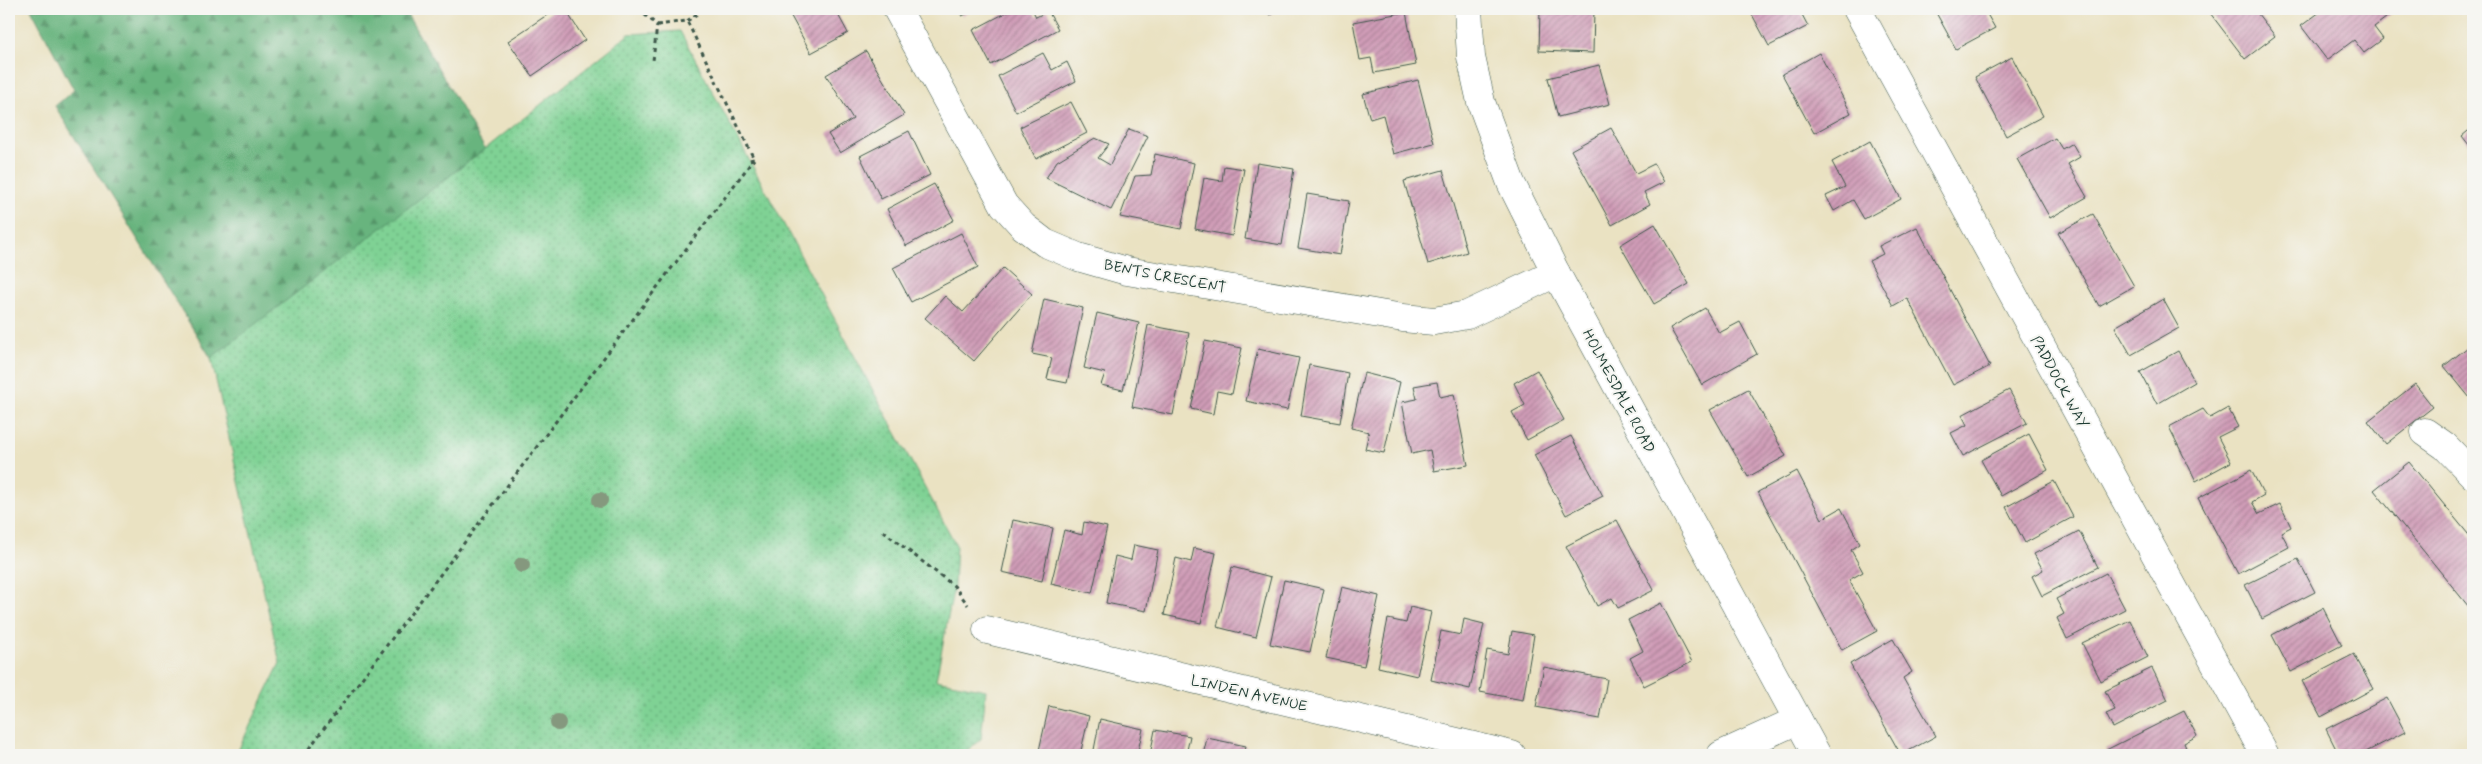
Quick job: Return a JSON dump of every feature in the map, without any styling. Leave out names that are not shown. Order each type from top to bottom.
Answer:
[{"type":"street","name":"BENTS CRESCENT","points":[[898,9],[1004,205],[1022,226],[1045,243],[1078,257],[1127,271],[1403,318],[1434,321],[1468,315],[1556,273]]},
{"type":"street","name":"HOLMESDALE ROAD","points":[[1468,9],[1471,57],[1489,126],[1512,183],[1556,273],[1817,755]]},
{"type":"street","name":"PADDOCK WAY","points":[[1857,9],[2265,755]]},
{"type":"street","points":[[2425,432],[2445,446],[2473,475]]},
{"type":"street","name":"LINDEN AVENUE","points":[[987,630],[1512,755]]},
{"type":"street","points":[[1721,755],[1798,720]]},
{"type":"path","points":[[638,9],[657,25],[687,21],[704,9]]},
{"type":"path","points":[[687,21],[754,159]]},
{"type":"path","points":[[653,61],[657,25]]},
{"type":"path","points":[[749,160],[754,159]]},
{"type":"path","points":[[304,755],[754,159]]},
{"type":"path","points":[[883,531],[954,586],[987,630]]},
{"type":"green space","points":[[31,9],[404,9],[485,149],[211,358],[55,106],[74,90]]},
{"type":"green space","points":[[680,31],[956,545],[954,586],[936,680],[986,690],[981,739],[962,755],[236,755],[280,663],[211,358],[485,149],[629,34]]},
{"type":"building","points":[[556,9],[565,9],[585,40],[532,76],[508,41]]},
{"type":"building","points":[[787,9],[835,9],[848,33],[811,53]]},
{"type":"building","points":[[959,9],[976,9],[962,16]]},
{"type":"building","points":[[1013,9],[1032,9],[1036,17],[1048,11],[1058,29],[991,65],[973,30]]},
{"type":"building","points":[[1260,9],[1275,9],[1271,15]]},
{"type":"building","points":[[1540,9],[1594,10],[1593,53],[1539,51]]},
{"type":"building","points":[[1749,9],[1799,9],[1808,26],[1769,46]]},
{"type":"building","points":[[1934,9],[1984,9],[1995,28],[1956,49]]},
{"type":"building","points":[[2207,9],[2254,9],[2275,36],[2245,59]]},
{"type":"building","points":[[2324,9],[2387,9],[2391,14],[2374,27],[2383,39],[2364,53],[2354,40],[2327,60],[2301,26]]},
{"type":"building","points":[[1406,12],[1416,65],[1374,73],[1371,58],[1360,60],[1353,22]]},
{"type":"building","points":[[866,51],[904,115],[840,153],[828,134],[853,119],[826,75]]},
{"type":"building","points":[[1043,53],[1052,70],[1067,62],[1076,81],[1016,112],[998,76]]},
{"type":"building","points":[[1819,53],[1851,113],[1814,133],[1782,74]]},
{"type":"building","points":[[2012,57],[2043,116],[2006,136],[1975,77]]},
{"type":"building","points":[[1599,65],[1610,104],[1558,117],[1548,78]]},
{"type":"building","points":[[1418,80],[1434,143],[1393,154],[1383,115],[1370,119],[1363,94]]},
{"type":"building","points":[[1071,102],[1087,133],[1036,159],[1020,127]]},
{"type":"building","points":[[2473,127],[2473,150],[2462,136]]},
{"type":"building","points":[[1611,128],[1636,173],[1654,164],[1664,182],[1644,192],[1650,204],[1612,225],[1571,150]]},
{"type":"building","points":[[1129,129],[1148,136],[1111,210],[1046,178],[1057,161],[1095,138],[1109,144],[1098,158],[1110,165]]},
{"type":"building","points":[[909,131],[930,175],[881,199],[860,156]]},
{"type":"building","points":[[2055,138],[2062,149],[2072,143],[2080,157],[2068,164],[2087,197],[2050,218],[2017,159]]},
{"type":"building","points":[[1870,141],[1901,199],[1864,219],[1853,200],[1834,211],[1826,196],[1845,187],[1832,162]]},
{"type":"building","points":[[1155,154],[1194,163],[1181,229],[1120,217],[1135,176],[1151,175]]},
{"type":"building","points":[[1257,163],[1294,169],[1282,245],[1245,239]]},
{"type":"building","points":[[1224,166],[1244,169],[1232,236],[1195,229],[1204,178],[1222,181]]},
{"type":"building","points":[[1443,170],[1467,252],[1428,264],[1404,181]]},
{"type":"building","points":[[934,184],[954,220],[906,246],[887,209]]},
{"type":"building","points":[[1307,194],[1349,201],[1340,255],[1298,248]]},
{"type":"building","points":[[2093,214],[2134,286],[2099,306],[2058,233]]},
{"type":"building","points":[[1655,224],[1689,284],[1654,304],[1620,245]]},
{"type":"building","points":[[1917,227],[1990,366],[1953,385],[1907,298],[1893,306],[1869,261],[1883,254],[1879,246]]},
{"type":"building","points":[[961,233],[978,267],[911,302],[893,268]]},
{"type":"building","points":[[1003,268],[1032,294],[974,361],[925,318],[945,296],[963,312]]},
{"type":"building","points":[[1044,299],[1083,308],[1067,383],[1047,379],[1052,358],[1032,354]]},
{"type":"building","points":[[2163,299],[2179,328],[2131,355],[2115,327]]},
{"type":"building","points":[[1705,308],[1719,333],[1740,322],[1757,354],[1702,385],[1670,328]]},
{"type":"building","points":[[1097,313],[1139,323],[1123,390],[1101,385],[1105,373],[1084,368]]},
{"type":"building","points":[[1148,325],[1189,333],[1173,415],[1132,407]]},
{"type":"building","points":[[1205,341],[1242,348],[1232,394],[1217,391],[1213,414],[1191,409]]},
{"type":"building","points":[[2473,343],[2473,395],[2470,398],[2444,366]]},
{"type":"building","points":[[1258,349],[1299,358],[1287,410],[1246,401]]},
{"type":"building","points":[[2178,351],[2195,382],[2157,404],[2140,372]]},
{"type":"building","points":[[1309,365],[1348,373],[1340,423],[1301,416]]},
{"type":"building","points":[[1537,370],[1564,420],[1527,440],[1512,412],[1525,405],[1514,383]]},
{"type":"building","points":[[1364,373],[1400,382],[1384,453],[1365,449],[1369,432],[1351,428]]},
{"type":"building","points":[[1437,382],[1440,397],[1454,394],[1468,465],[1434,471],[1430,450],[1412,454],[1402,402],[1417,399],[1414,386]]},
{"type":"building","points":[[2415,384],[2433,407],[2386,444],[2368,421]]},
{"type":"building","points":[[1748,389],[1786,456],[1748,477],[1710,410]]},
{"type":"building","points":[[2009,390],[2027,423],[1963,456],[1951,433],[1967,425],[1962,415]]},
{"type":"building","points":[[2228,408],[2238,427],[2218,437],[2231,462],[2196,481],[2169,427],[2203,409],[2210,418]]},
{"type":"building","points":[[2029,434],[2048,470],[2001,496],[1981,460]]},
{"type":"building","points":[[1571,436],[1603,496],[1566,515],[1534,455]]},
{"type":"building","points":[[2409,462],[2473,540],[2473,612],[2374,490]]},
{"type":"building","points":[[2251,470],[2264,495],[2252,502],[2259,514],[2280,504],[2291,527],[2281,532],[2289,547],[2238,574],[2198,498]]},
{"type":"building","points":[[1797,471],[1822,519],[1841,508],[1860,544],[1851,550],[1863,572],[1849,580],[1877,631],[1842,650],[1758,492]]},
{"type":"building","points":[[2054,481],[2073,517],[2025,543],[2006,507]]},
{"type":"building","points":[[1013,520],[1053,528],[1042,581],[1002,572]]},
{"type":"building","points":[[1617,520],[1654,590],[1618,608],[1612,598],[1597,606],[1566,546]]},
{"type":"building","points":[[1084,522],[1107,527],[1092,593],[1051,584],[1064,530],[1082,535]]},
{"type":"building","points":[[2079,531],[2098,567],[2042,596],[2032,576],[2043,570],[2034,554]]},
{"type":"building","points":[[1134,545],[1158,550],[1146,611],[1106,603],[1115,556],[1131,560]]},
{"type":"building","points":[[1194,548],[1216,553],[1201,623],[1164,615],[1176,558],[1191,562]]},
{"type":"building","points":[[2298,559],[2315,592],[2262,619],[2245,585]]},
{"type":"building","points":[[1232,567],[1271,577],[1256,637],[1217,627]]},
{"type":"building","points":[[2106,573],[2125,609],[2067,639],[2057,618],[2064,614],[2056,599]]},
{"type":"building","points":[[1284,580],[1324,589],[1310,652],[1270,644]]},
{"type":"building","points":[[1342,587],[1379,596],[1364,666],[1326,658]]},
{"type":"building","points":[[1661,603],[1692,662],[1644,686],[1630,658],[1643,651],[1628,620]]},
{"type":"building","points":[[1410,607],[1431,612],[1417,676],[1378,667],[1388,619],[1406,623]]},
{"type":"building","points":[[2323,608],[2342,645],[2291,672],[2272,635]]},
{"type":"building","points":[[1464,619],[1484,624],[1470,689],[1431,680],[1441,631],[1461,635]]},
{"type":"building","points":[[2130,620],[2148,657],[2101,681],[2082,643]]},
{"type":"building","points":[[1512,631],[1534,635],[1523,700],[1480,692],[1487,650],[1508,654]]},
{"type":"building","points":[[1893,639],[1912,672],[1903,678],[1936,736],[1901,755],[1850,664]]},
{"type":"building","points":[[2354,654],[2373,689],[2321,717],[2302,681]]},
{"type":"building","points":[[1544,667],[1607,679],[1600,719],[1536,707]]},
{"type":"building","points":[[2152,668],[2168,700],[2113,728],[2106,714],[2115,710],[2105,691]]},
{"type":"building","points":[[2387,698],[2405,732],[2360,755],[2339,755],[2326,729]]},
{"type":"building","points":[[1049,706],[1089,716],[1080,755],[1038,755]]},
{"type":"building","points":[[2184,711],[2197,736],[2184,743],[2188,752],[2182,755],[2109,755],[2106,750]]},
{"type":"building","points":[[1100,719],[1143,729],[1137,755],[1093,755]]},
{"type":"building","points":[[1155,730],[1190,736],[1186,755],[1150,755]]},
{"type":"building","points":[[1207,738],[1246,746],[1244,755],[1203,755]]}]
